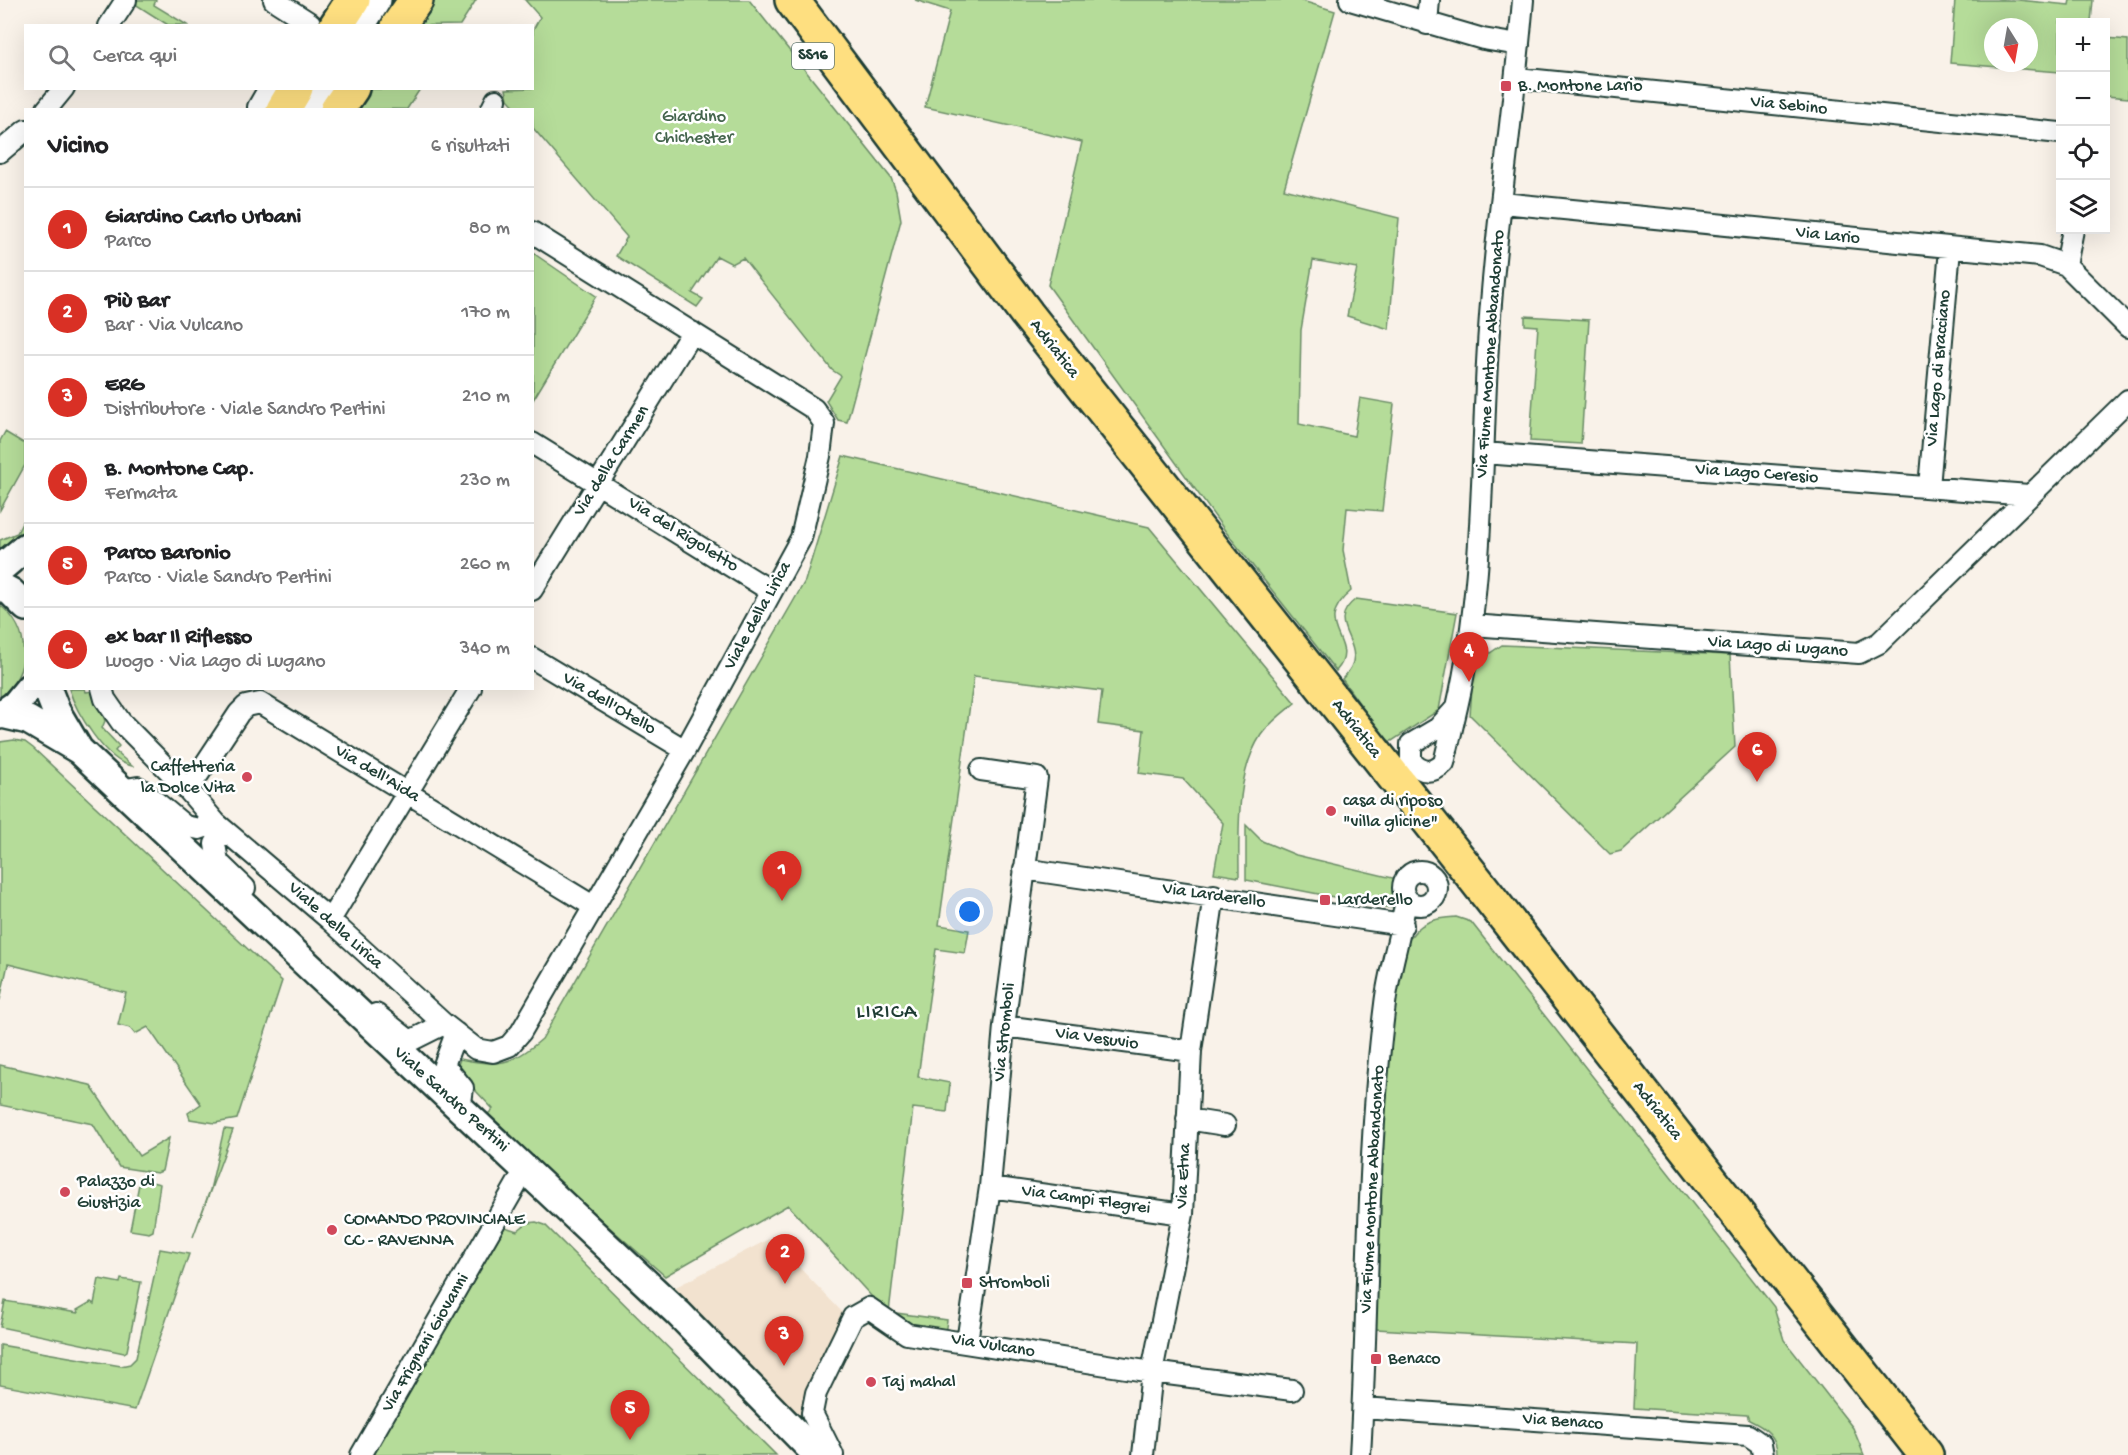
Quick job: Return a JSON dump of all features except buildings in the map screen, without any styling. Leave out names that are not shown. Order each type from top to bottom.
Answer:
[{"type":"highway","points":[[337,24],[353,0]]},
{"type":"highway","points":[[399,24],[416,0]]},
{"type":"highway","name":"Adriatica","points":[[770,0],[1067,388],[1774,1289],[1898,1455]]},
{"type":"highway","name":"Adriatica","points":[[792,0],[1027,315],[1475,879],[1926,1455]]},
{"type":"highway","points":[[284,108],[295,90]]},
{"type":"highway","points":[[338,108],[351,90]]},
{"type":"main road","points":[[362,24],[377,0]]},
{"type":"main road","points":[[309,108],[320,90]]},
{"type":"main road","points":[[0,569],[24,549]]},
{"type":"main road","points":[[0,586],[11,592],[24,605]]},
{"type":"main road","points":[[1,715],[15,705],[27,690]]},
{"type":"main road","name":"Viale Sandro Pertini","points":[[48,690],[56,711],[79,750]]},
{"type":"main road","name":"Viale Sandro Pertini","points":[[1,715],[27,720],[79,750],[356,1013],[526,1168],[678,1313],[818,1455]]},
{"type":"street","points":[[110,24],[126,0]]},
{"type":"street","points":[[274,0],[310,24]]},
{"type":"street","points":[[1350,0],[1483,39],[1519,45]]},
{"type":"street","points":[[1427,24],[1429,0]]},
{"type":"street","name":"Via Fiume Montone Abbandonato","points":[[1457,707],[1472,625],[1484,453],[1487,354],[1517,78],[1523,0]]},
{"type":"street","name":"Via Sebino","points":[[1517,78],[2056,132]]},
{"type":"street","points":[[48,108],[62,90]]},
{"type":"street","points":[[260,108],[258,106],[268,90]]},
{"type":"street","points":[[0,152],[24,132]]},
{"type":"street","name":"Via Lario","points":[[1502,203],[1950,249],[2040,256],[2066,264],[2128,327]]},
{"type":"street","name":"Viale della Lirica","points":[[103,690],[105,699],[121,722],[220,826],[330,920],[450,1028],[476,1049],[493,1052],[509,1046],[521,1032],[685,750],[801,538],[820,456],[824,423],[814,409],[534,233]]},
{"type":"street","points":[[2066,264],[2072,234]]},
{"type":"street","name":"Via Lago di Bracciano","points":[[1929,487],[1950,249]]},
{"type":"street","name":"Via della Carmen","points":[[534,587],[692,332]]},
{"type":"street","name":"Via Lago di Lugano","points":[[1472,625],[1859,653],[1879,642],[2128,400]]},
{"type":"street","name":"Via del Rigoletto","points":[[534,443],[771,591]]},
{"type":"street","name":"Via Lago Ceresio","points":[[1484,453],[2029,495]]},
{"type":"street","name":"Via dell'Otello","points":[[534,659],[685,750]]},
{"type":"street","points":[[330,920],[470,690]]},
{"type":"street","name":"Via dell'Aida","points":[[188,790],[239,713],[246,706],[260,703],[593,906]]},
{"type":"street","name":"Via Stromboli","points":[[967,1342],[990,1187],[1004,1026],[1037,778],[981,770]]},
{"type":"street","points":[[120,790],[138,787],[185,826],[200,829],[220,826]]},
{"type":"street","name":"Viale della Lirica","points":[[220,826],[215,844],[219,862],[263,906],[269,931]]},
{"type":"street","name":"Via Larderello","points":[[1024,869],[1214,895],[1403,925]]},
{"type":"street","name":"Via Fiume Montone Abbandonato","points":[[1360,1455],[1369,1192],[1385,1002],[1403,925],[1406,897],[1403,886],[1408,877],[1417,872],[1428,874],[1436,882],[1436,893],[1429,903],[1424,904],[1403,925]]},
{"type":"street","name":"Via Etna","points":[[1143,1455],[1152,1372],[1183,1214],[1191,1052],[1214,895]]},
{"type":"street","points":[[1406,897],[1413,904],[1424,904]]},
{"type":"street","points":[[356,1013],[375,1013],[410,1041],[450,1028],[444,1065],[463,1088],[460,1110]]},
{"type":"street","name":"Via Vesuvio","points":[[1004,1026],[1191,1052]]},
{"type":"street","points":[[1187,1119],[1226,1125]]},
{"type":"street","name":"Via Frignani Giovanni","points":[[361,1455],[526,1168]]},
{"type":"street","name":"Via Campi Flegrei","points":[[990,1187],[1183,1214]]},
{"type":"street","name":"Via Vulcano","points":[[833,1455],[818,1430],[812,1413],[816,1393],[853,1317],[869,1308],[908,1334],[1152,1372],[1292,1390]]},
{"type":"street","name":"Via Benaco","points":[[1363,1408],[1749,1435],[1762,1450]]},
{"type":"shaded area","points":[[771,1238],[845,1315],[798,1418],[670,1290]]},
{"type":"green space","points":[[137,0],[156,0],[154,5],[185,24],[166,24],[135,4]]},
{"type":"green space","points":[[425,0],[476,0],[461,24],[408,24]]},
{"type":"green space","name":"Giardino Chichester","points":[[525,0],[749,0],[891,178],[896,191],[901,220],[847,422],[838,420],[826,401],[841,376],[832,370],[743,258],[732,264],[717,256],[692,293],[703,299],[697,307],[616,256],[627,237],[534,129],[534,108],[516,108],[508,99],[506,90],[534,90],[534,28],[540,17]]},
{"type":"green space","points":[[915,0],[1299,0],[1335,11],[1284,189],[1399,218],[1389,329],[1347,316],[1357,268],[1313,260],[1301,330],[1299,424],[1354,436],[1360,398],[1394,404],[1382,511],[1347,508],[1343,550],[1351,591],[1339,604],[1334,614],[1334,624],[1344,651],[1343,660],[1336,671],[1226,532],[1048,285],[1082,142],[925,107],[950,11]]},
{"type":"green space","points":[[1955,0],[2018,0],[2069,5],[2070,0],[2093,0],[2091,18],[2056,18],[2056,72],[2038,70],[2038,18],[1984,18],[1984,66],[1950,63]]},
{"type":"green space","points":[[2110,38],[2128,40],[2128,98],[2110,96]]},
{"type":"green space","points":[[360,90],[419,90],[408,108],[347,108]]},
{"type":"green space","points":[[534,254],[596,296],[534,398]]},
{"type":"green space","points":[[1525,316],[1589,320],[1581,444],[1530,441],[1538,326],[1525,325]]},
{"type":"green space","points":[[5,432],[24,443],[24,467],[0,510],[0,441]]},
{"type":"green space","points":[[843,456],[1149,527],[1295,703],[1261,735],[1247,768],[1240,804],[1239,877],[1214,873],[1223,823],[1183,779],[1139,773],[1144,730],[1098,724],[1102,691],[974,676],[939,925],[969,930],[965,953],[936,949],[918,1077],[950,1083],[947,1112],[913,1108],[889,1312],[947,1320],[945,1334],[907,1327],[883,1309],[788,1205],[665,1276],[576,1198],[488,1114],[493,1109],[456,1070],[460,1059],[485,1063],[504,1062],[522,1054],[542,1039],[805,581]]},
{"type":"green space","points":[[24,519],[21,537],[11,552],[0,562],[0,540],[17,533]]},
{"type":"green space","points":[[1356,599],[1457,613],[1439,710],[1392,741],[1385,740],[1342,679],[1351,667],[1354,656],[1343,619],[1346,609]]},
{"type":"green space","points":[[0,605],[18,626],[24,651],[18,676],[0,697]]},
{"type":"green space","points":[[1502,645],[1730,655],[1735,747],[1621,851],[1610,854],[1470,715],[1474,664]]},
{"type":"green space","points":[[69,690],[94,691],[105,721],[102,728],[119,746],[115,751],[132,766],[112,756],[102,746],[93,735]]},
{"type":"green space","points":[[14,740],[25,742],[33,748],[282,981],[237,1119],[215,1123],[190,1119],[188,1113],[201,1104],[148,1027],[135,1034],[130,1028],[118,1025],[126,993],[8,964],[0,1000],[0,742]]},
{"type":"green space","points":[[1246,825],[1262,841],[1296,855],[1397,879],[1391,908],[1246,880]]},
{"type":"green space","points":[[1456,917],[1471,922],[1774,1307],[1784,1340],[1853,1428],[1864,1455],[1777,1455],[1773,1437],[1765,1429],[1749,1420],[1747,1415],[1634,1408],[1637,1344],[1376,1329],[1373,1327],[1383,1105],[1393,998],[1399,964],[1407,943],[1416,930],[1427,922]]},
{"type":"green space","points":[[0,1065],[90,1085],[139,1156],[169,1138],[162,1171],[157,1173],[119,1167],[93,1124],[0,1105]]},
{"type":"green space","points":[[224,1129],[233,1130],[193,1237],[210,1190]]},
{"type":"green space","points":[[140,1179],[160,1184],[153,1231],[149,1233],[130,1230]]},
{"type":"green space","points":[[536,1222],[545,1225],[776,1455],[372,1455],[505,1227],[517,1231],[527,1223]]},
{"type":"green space","points":[[160,1249],[189,1254],[135,1410],[0,1385],[0,1345],[121,1366],[130,1364],[136,1358]]},
{"type":"green space","points":[[99,1279],[120,1283],[121,1279],[141,1282],[127,1351],[124,1353],[0,1327],[5,1301],[78,1313],[77,1310],[91,1302],[94,1304]]},
{"type":"place","name":"B. Montone Lario","points":[[1506,86]]},
{"type":"place","name":"B. Montone Cap.","points":[[1469,682]]},
{"type":"place","name":"Caffetteria la Dolce Vita","points":[[247,777]]},
{"type":"place","name":"ex bar Il Riflesso","points":[[1757,782]]},
{"type":"place","name":"casa di riposo \"villa glicine\"","points":[[1331,811]]},
{"type":"place","name":"Larderello","points":[[1325,900]]},
{"type":"place","name":"Giardino Carlo Urbani","points":[[782,901]]},
{"type":"place","name":"Palazzo di Giustizia","points":[[65,1192]]},
{"type":"place","name":"COMANDO PROVINCIALE CC - RAVENNA","points":[[332,1230]]},
{"type":"place","name":"Stromboli","points":[[967,1283]]},
{"type":"place","name":"Più Bar","points":[[785,1284]]},
{"type":"place","name":"Benaco","points":[[1376,1359]]},
{"type":"place","name":"ERG","points":[[784,1366]]},
{"type":"place","name":"Taj mahal","points":[[871,1382]]},
{"type":"place","name":"Parco Baronio","points":[[630,1440]]},
{"type":"district","name":"LIRICA","points":[[887,1013]]}]
